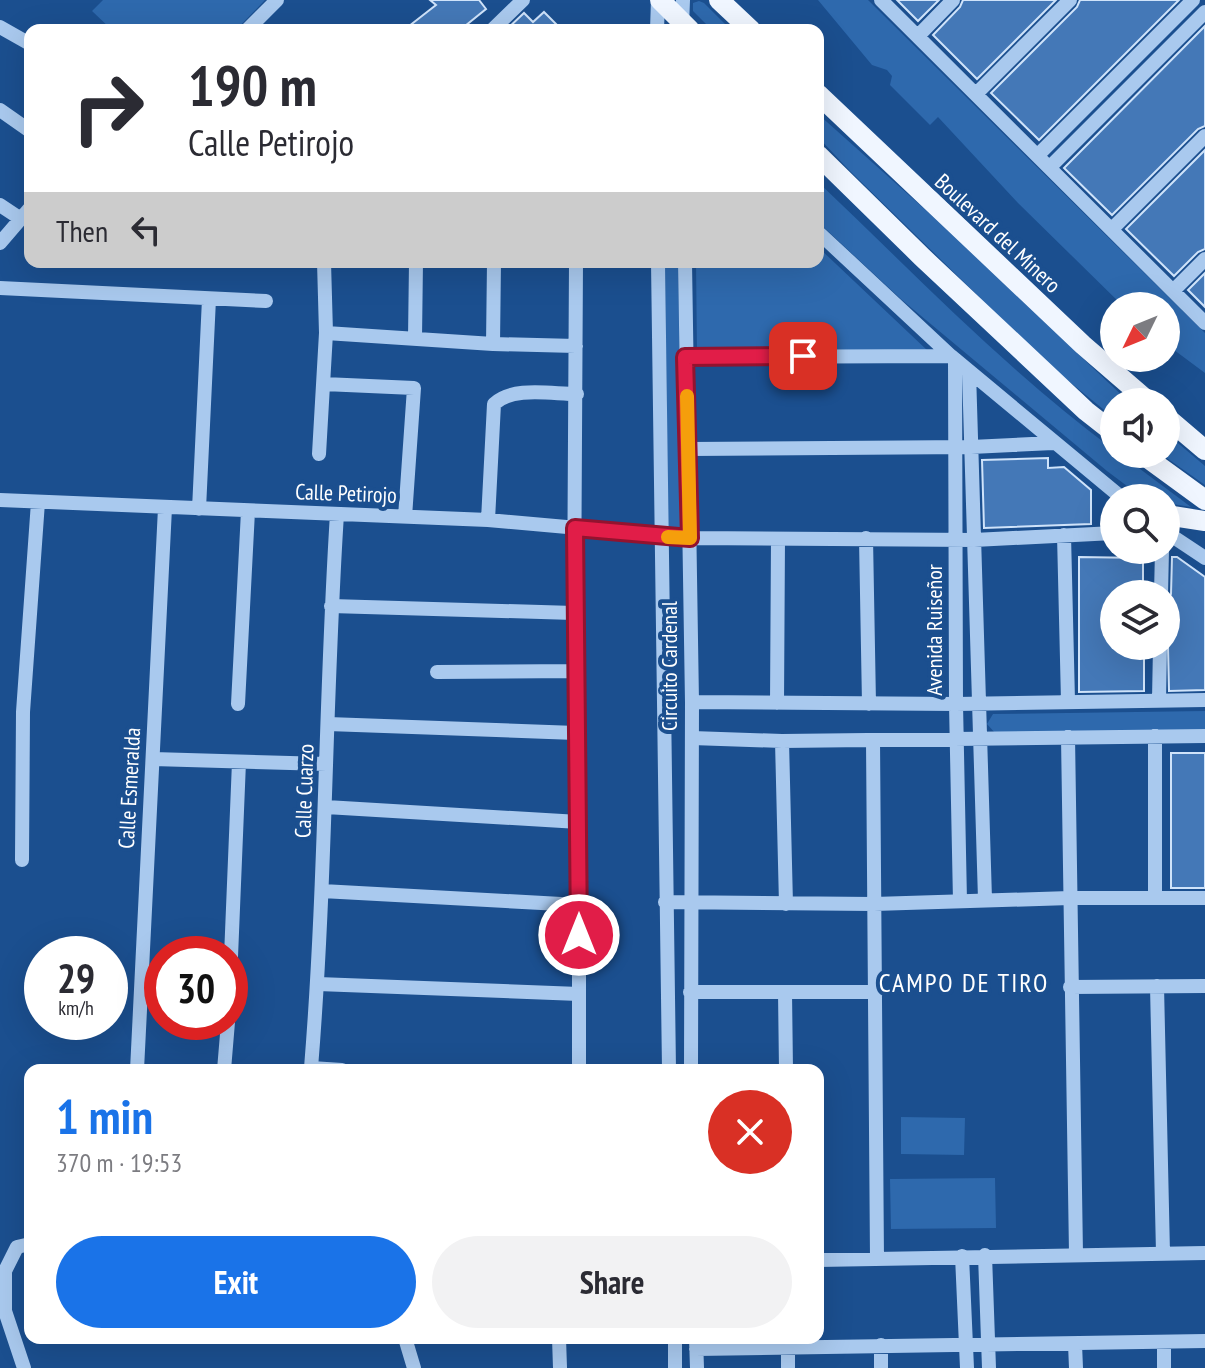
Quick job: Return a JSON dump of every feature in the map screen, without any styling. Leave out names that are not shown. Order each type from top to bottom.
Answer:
[{"type":"main road","points":[[659,0],[682,24]]},
{"type":"main road","points":[[719,0],[745,24]]},
{"type":"main road","name":"Boulevard del Minero","points":[[824,100],[1083,345],[1133,388]]},
{"type":"main road","points":[[824,161],[1100,422]]},
{"type":"main road","points":[[1180,429],[1205,450]]},
{"type":"main road","points":[[1161,468],[1205,500]]},
{"type":"main road","points":[[1180,517],[1205,521]]},
{"type":"street","points":[[254,24],[277,0]]},
{"type":"street","points":[[657,24],[659,0]]},
{"type":"street","points":[[683,0],[685,24]]},
{"type":"street","points":[[881,0],[1205,323]]},
{"type":"street","points":[[918,36],[953,0]]},
{"type":"street","points":[[976,94],[1070,0]]},
{"type":"street","points":[[1038,155],[1193,0]]},
{"type":"street","points":[[497,24],[512,4]]},
{"type":"street","points":[[1050,167],[1205,12]]},
{"type":"street","points":[[0,27],[24,41]]},
{"type":"street","points":[[0,110],[24,127]]},
{"type":"street","points":[[1112,229],[1205,136]]},
{"type":"street","points":[[0,205],[24,214]]},
{"type":"street","points":[[0,243],[24,215]]},
{"type":"street","points":[[824,238],[953,358],[1104,484]]},
{"type":"street","points":[[1173,291],[1205,259]]},
{"type":"street","points":[[319,454],[326,333],[324,268]]},
{"type":"street","points":[[415,338],[416,268]]},
{"type":"street","points":[[493,344],[494,268]]},
{"type":"street","points":[[576,268],[574,613],[579,822],[579,1064]]},
{"type":"street","name":"Circuito Cardenal","points":[[658,268],[669,1064]]},
{"type":"street","name":"Circuito Cardenal","points":[[685,268],[692,702],[691,1064]]},
{"type":"street","points":[[0,288],[266,301]]},
{"type":"street","points":[[199,509],[209,299]]},
{"type":"street","points":[[326,333],[576,346]]},
{"type":"street","points":[[685,357],[953,358]]},
{"type":"street","name":"Avenida Ruiseñor","points":[[953,358],[960,901]]},
{"type":"street","name":"Avenida Ruiseñor","points":[[969,372],[985,899]]},
{"type":"street","points":[[324,384],[414,388],[405,517]]},
{"type":"street","points":[[488,520],[494,404],[501,397],[515,393],[577,394]]},
{"type":"street","points":[[689,449],[971,447],[1053,443]]},
{"type":"street","name":"Calle Petirojo","points":[[0,500],[488,520],[690,538],[974,540],[1100,534]]},
{"type":"street","points":[[22,860],[23,712],[38,502]]},
{"type":"street","name":"Calle Esmeralda","points":[[137,1064],[165,508]]},
{"type":"street","points":[[238,704],[248,511]]},
{"type":"street","name":"Calle Cuarzo","points":[[311,1064],[318,984],[337,514]]},
{"type":"street","points":[[1064,535],[1068,701]]},
{"type":"street","points":[[866,538],[869,704]]},
{"type":"street","points":[[777,703],[778,539]]},
{"type":"street","points":[[1180,541],[1205,558]]},
{"type":"street","points":[[331,606],[574,613]]},
{"type":"street","points":[[1159,700],[1160,660]]},
{"type":"street","points":[[437,672],[575,671]]},
{"type":"street","points":[[692,702],[956,704],[1205,700]]},
{"type":"street","points":[[328,724],[576,733]]},
{"type":"street","points":[[1155,736],[1155,897]]},
{"type":"street","points":[[692,738],[782,741],[1205,736]]},
{"type":"street","points":[[1068,737],[1076,1254]]},
{"type":"street","points":[[873,740],[877,1259]]},
{"type":"street","points":[[782,741],[786,904]]},
{"type":"street","points":[[153,759],[326,764]]},
{"type":"street","points":[[232,936],[239,762]]},
{"type":"street","points":[[326,807],[579,822]]},
{"type":"street","points":[[322,891],[579,905]]},
{"type":"street","points":[[665,902],[874,904],[985,899],[1205,898]]},
{"type":"street","points":[[318,984],[579,994]]},
{"type":"street","points":[[1157,986],[1163,1253]]},
{"type":"street","points":[[1070,987],[1205,986]]},
{"type":"street","points":[[690,992],[876,992]]},
{"type":"street","points":[[785,992],[786,1064]]},
{"type":"street","points":[[224,1064],[226,1040]]},
{"type":"street","points":[[24,1246],[5,1271],[5,1311],[24,1368]]},
{"type":"street","points":[[824,1260],[1205,1253]]},
{"type":"street","points":[[985,1255],[989,1368]]},
{"type":"street","points":[[962,1256],[967,1368]]},
{"type":"street","points":[[697,1368],[696,1344],[788,1346],[1205,1341]]},
{"type":"street","points":[[1164,1342],[1164,1368]]},
{"type":"street","points":[[407,1344],[414,1368]]},
{"type":"street","points":[[559,1344],[560,1368]]},
{"type":"street","points":[[675,1344],[675,1368]]},
{"type":"street","points":[[1075,1344],[1076,1368]]},
{"type":"street","points":[[881,1345],[881,1368]]},
{"type":"street","points":[[788,1346],[788,1368]]},
{"type":"shaded area","points":[[103,0],[265,0],[242,24],[106,24],[92,11]]},
{"type":"shaded area","points":[[818,0],[868,0],[1164,292],[1109,292],[1018,203],[938,117],[930,125],[890,85],[892,76],[887,70],[872,65]]},
{"type":"shaded area","points":[[693,3],[704,3],[725,24],[706,24],[693,11]]},
{"type":"shaded area","points":[[824,119],[929,213],[1114,388],[1100,388],[1100,407],[1049,365],[824,143]]},
{"type":"shaded area","points":[[824,188],[1036,388],[1100,440],[1100,465],[902,300],[824,228]]},
{"type":"shaded area","points":[[824,253],[928,351],[697,351],[696,268],[824,268]]},
{"type":"shaded area","points":[[665,268],[678,268],[682,529],[668,529]]},
{"type":"shaded area","points":[[1180,308],[1205,333],[1205,373],[1180,354]]},
{"type":"shaded area","points":[[1180,445],[1205,466],[1205,485],[1180,467]]},
{"type":"shaded area","points":[[1103,468],[1139,468],[1160,484],[1124,484]]},
{"type":"shaded area","points":[[1205,711],[1205,730],[995,733],[987,724],[993,714]]},
{"type":"shaded area","points":[[901,1117],[965,1118],[964,1155],[901,1154]]},
{"type":"shaded area","points":[[995,1178],[996,1228],[891,1229],[890,1179]]},
{"type":"building","points":[[430,0],[479,0],[486,9],[467,24],[412,24],[436,5]]},
{"type":"building","points":[[897,0],[939,0],[918,21]]},
{"type":"building","points":[[963,0],[1056,0],[977,79],[933,35]]},
{"type":"building","points":[[1080,0],[1179,0],[1039,140],[991,93],[1077,7]]},
{"type":"building","points":[[544,12],[556,24],[512,24],[524,13],[533,22]]},
{"type":"building","points":[[1205,26],[1205,126],[1198,129],[1112,215],[1064,168]]},
{"type":"building","points":[[1205,150],[1205,249],[1174,276],[1126,229]]},
{"type":"building","points":[[1205,273],[1205,307],[1188,290]]},
{"type":"building","points":[[1048,458],[1048,468],[1064,467],[1091,490],[1091,524],[984,528],[982,460]]},
{"type":"building","points":[[1079,557],[1100,557],[1100,564],[1143,564],[1143,580],[1100,580],[1100,660],[1144,660],[1144,691],[1079,692]]},
{"type":"building","points":[[1180,559],[1205,577],[1205,690],[1169,691],[1168,660],[1180,660],[1180,580],[1171,580],[1172,564],[1180,564]]},
{"type":"building","points":[[1171,753],[1205,753],[1205,888],[1171,888]]},
{"type":"slow traffic","points":[[668,537],[690,538],[687,396]]},
{"type":"district","name":"CAMPO DE TIRO","points":[[964,982]]},
{"type":"route","points":[[579,935],[575,528],[690,538],[685,357],[803,356]]}]
